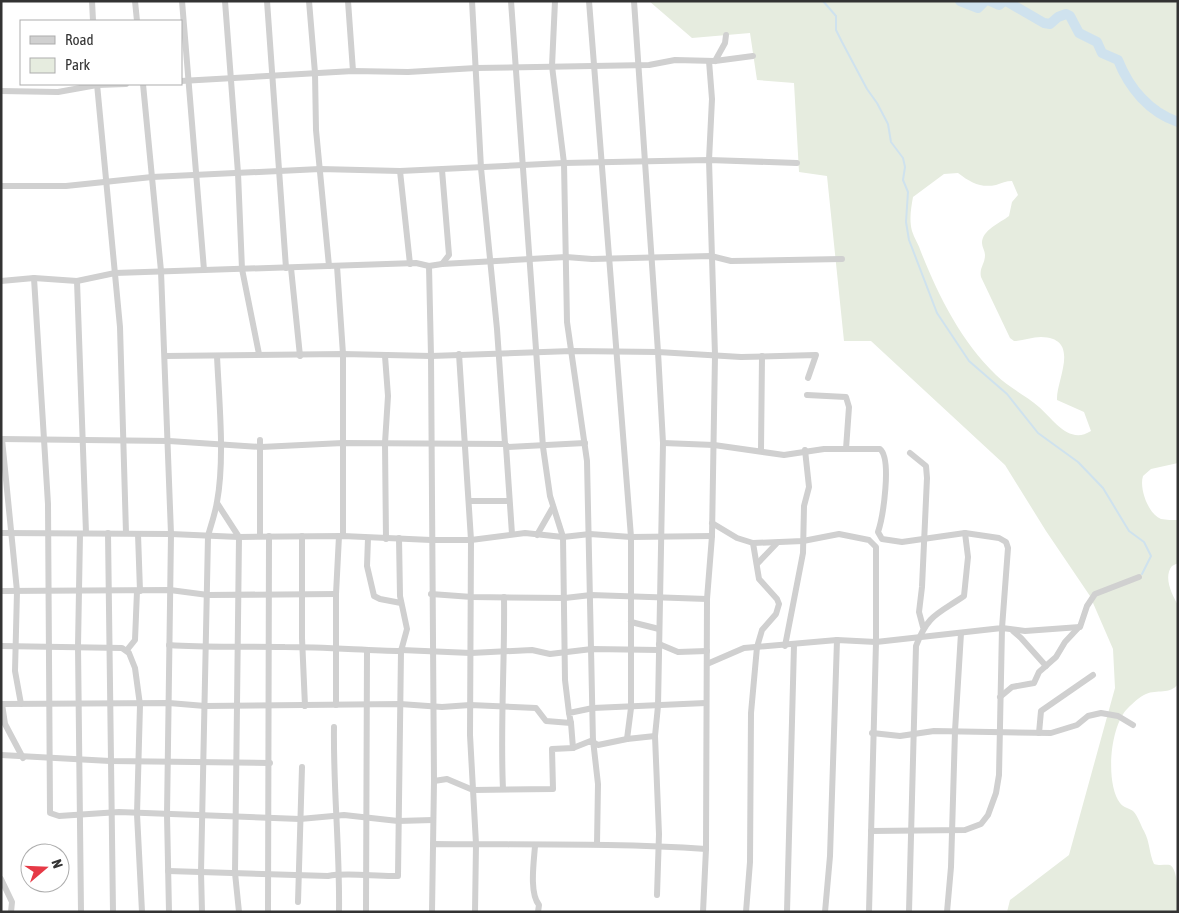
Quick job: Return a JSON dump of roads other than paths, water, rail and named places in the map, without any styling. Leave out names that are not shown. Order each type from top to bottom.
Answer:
[{"type":"street","points":[[92,1],[93,20]]},
{"type":"street","points":[[135,1],[137,20]]},
{"type":"street","points":[[182,1],[184,80],[204,270]]},
{"type":"street","points":[[225,1],[229,78],[238,173],[242,269],[259,354]]},
{"type":"street","points":[[267,1],[279,172],[300,356]]},
{"type":"street","points":[[309,1],[328,266]]},
{"type":"street","points":[[348,1],[353,71]]},
{"type":"street","points":[[472,1],[481,168],[497,329],[512,534]]},
{"type":"street","points":[[511,1],[543,447],[553,506],[563,537],[565,680],[573,748]]},
{"type":"street","points":[[555,1],[552,66],[564,163],[568,322],[585,444],[590,534],[593,740],[598,784],[597,844]]},
{"type":"street","points":[[589,1],[596,66],[631,537],[631,708],[627,738]]},
{"type":"street","points":[[634,1],[663,442],[658,706],[655,736],[658,846],[657,895]]},
{"type":"street","points":[[703,912],[706,849],[707,599],[712,536],[715,354],[709,160],[712,61],[725,42],[726,35]]},
{"type":"street","points":[[184,80],[353,71],[408,72],[476,68],[639,65],[675,60],[712,61],[753,56]]},
{"type":"street","points":[[1,90],[58,92],[92,85]]},
{"type":"street","points":[[97,85],[120,327],[126,533]]},
{"type":"street","points":[[143,85],[161,271],[171,534],[167,815],[169,912]]},
{"type":"street","points":[[1,186],[66,186],[152,176],[320,170],[442,170],[564,163],[709,160],[797,163]]},
{"type":"street","points":[[442,170],[449,255],[442,264]]},
{"type":"street","points":[[400,171],[410,264]]},
{"type":"street","points":[[1,281],[34,278],[77,282],[115,273],[410,264],[429,266],[566,257],[651,258],[711,256],[731,261],[842,259]]},
{"type":"street","points":[[336,705],[336,594],[341,536],[343,443],[343,354],[337,266]]},
{"type":"street","points":[[429,266],[434,781],[432,912]]},
{"type":"street","points":[[34,278],[48,533],[48,759],[50,813],[59,816],[110,813],[269,819],[300,819],[338,815],[398,821],[433,820]]},
{"type":"street","points":[[77,282],[83,442],[83,534],[78,592],[81,912]]},
{"type":"street","points":[[165,356],[259,354],[300,356],[343,354],[431,356],[537,354],[572,351],[816,356],[808,378]]},
{"type":"street","points":[[458,354],[471,540],[470,705],[476,844],[475,912]]},
{"type":"street","points":[[202,912],[201,872],[208,536],[217,503],[220,444],[217,356]]},
{"type":"street","points":[[385,356],[388,396],[385,443],[386,539]]},
{"type":"street","points":[[762,356],[762,450]]},
{"type":"street","points":[[807,395],[846,397],[848,407],[846,448]]},
{"type":"street","points":[[21,704],[15,671],[17,591],[2,439],[83,442],[123,440],[220,444],[385,443],[432,445],[464,443],[543,447],[585,444]]},
{"type":"street","points":[[663,442],[762,450],[784,455],[805,450],[846,448],[876,448],[883,451],[885,456],[884,512],[882,538],[877,554]]},
{"type":"street","points":[[260,536],[261,444]]},
{"type":"street","points":[[785,646],[803,541],[804,506],[809,487],[805,450]]},
{"type":"street","points":[[910,453],[926,466],[928,478],[919,612],[923,627]]},
{"type":"street","points":[[469,500],[509,501]]},
{"type":"street","points":[[217,503],[239,537],[239,647],[236,706],[234,873],[239,912]]},
{"type":"street","points":[[537,535],[553,506]]},
{"type":"street","points":[[712,524],[737,538],[753,543],[803,541],[833,534],[870,540],[882,538],[902,542],[965,533],[999,538],[1006,542],[1008,548],[1002,628],[999,775],[992,807],[981,824],[974,828],[951,832],[871,831]]},
{"type":"street","points":[[1,533],[126,533],[239,537],[341,536],[431,540],[471,540],[512,534],[563,537],[590,534],[631,537],[712,536]]},
{"type":"street","points":[[108,533],[107,590],[113,912]]},
{"type":"street","points":[[909,912],[910,832],[914,794],[914,667],[923,627],[942,608],[964,596],[968,557],[965,533]]},
{"type":"street","points":[[127,650],[136,636],[138,534]]},
{"type":"street","points":[[268,912],[270,763],[267,706],[270,646],[269,536]]},
{"type":"street","points":[[302,536],[302,648],[305,706]]},
{"type":"street","points":[[368,538],[367,566],[374,596],[401,603]]},
{"type":"street","points":[[168,871],[328,876],[340,874],[366,877],[398,876],[401,650],[407,628],[401,603],[399,538]]},
{"type":"street","points":[[869,912],[877,554],[876,547],[870,540]]},
{"type":"street","points":[[746,912],[750,862],[751,713],[757,647],[762,630],[776,614],[779,604],[777,599],[759,579],[753,543]]},
{"type":"street","points":[[757,564],[777,543]]},
{"type":"street","points":[[1000,697],[1012,687],[1032,684],[1079,627],[1087,606],[1095,594],[1139,577]]},
{"type":"street","points":[[1,591],[170,590],[208,595],[239,596],[336,594]]},
{"type":"street","points":[[431,594],[472,597],[565,598],[591,595],[707,599]]},
{"type":"street","points":[[503,789],[501,755],[505,651],[504,597]]},
{"type":"street","points":[[631,622],[659,629]]},
{"type":"street","points":[[707,664],[735,651],[757,647],[837,640],[876,642],[1002,628],[1011,630],[1079,627]]},
{"type":"street","points":[[1011,630],[1021,638],[1046,666]]},
{"type":"street","points":[[947,912],[951,867],[955,731],[961,633]]},
{"type":"street","points":[[825,912],[830,856],[837,640]]},
{"type":"street","points":[[169,644],[205,648],[270,646],[337,650],[471,652],[532,650],[550,654],[592,648],[631,650],[659,647],[678,652],[707,651]]},
{"type":"street","points":[[787,912],[794,645]]},
{"type":"street","points":[[1,646],[78,646],[122,648],[127,650],[135,668],[140,705],[137,814],[142,912]]},
{"type":"street","points":[[366,912],[367,650]]},
{"type":"street","points":[[1039,733],[1041,710],[1093,675]]},
{"type":"street","points":[[23,758],[6,724],[2,704],[140,705],[169,703],[205,706],[368,706],[400,704],[442,707],[470,705],[503,706],[536,708],[546,721],[570,722]]},
{"type":"street","points":[[569,713],[593,708],[631,708],[706,703]]},
{"type":"street","points":[[872,733],[900,736],[925,732],[955,731],[1039,733],[1065,730],[1077,725],[1088,716],[1101,713],[1118,716],[1134,725]]},
{"type":"street","points":[[334,727],[334,780],[338,815],[340,874],[339,912]]},
{"type":"street","points":[[593,740],[598,746],[627,738],[655,736]]},
{"type":"street","points":[[434,781],[447,779],[473,790],[553,789],[552,750],[573,748],[593,740]]},
{"type":"street","points":[[1,755],[23,758],[110,761],[169,760],[270,763]]},
{"type":"street","points":[[298,902],[302,767]]},
{"type":"street","points":[[433,844],[535,846],[597,844],[706,849]]},
{"type":"street","points":[[433,844],[436,912]]},
{"type":"street","points":[[535,846],[532,882],[535,901],[539,906],[538,912]]},
{"type":"street","points":[[1,879],[12,902],[11,912]]},
{"type":"waterway","points":[[823,1],[836,16],[836,30],[888,124],[891,142],[903,158],[905,167],[903,180],[908,192],[906,222],[909,240],[937,313],[969,361],[1007,394],[1038,433],[1078,462],[1103,488],[1129,531],[1144,542],[1151,556],[1142,574]]},
{"type":"waterway","points":[[960,1],[978,8],[985,1]]},
{"type":"waterway","points":[[990,1],[999,5],[1004,1]]},
{"type":"waterway","points":[[1006,1],[1044,23],[1050,24],[1058,17],[1066,14],[1070,16],[1079,33],[1097,42],[1102,53],[1118,60],[1128,80],[1141,98],[1158,112],[1178,122]]}]
